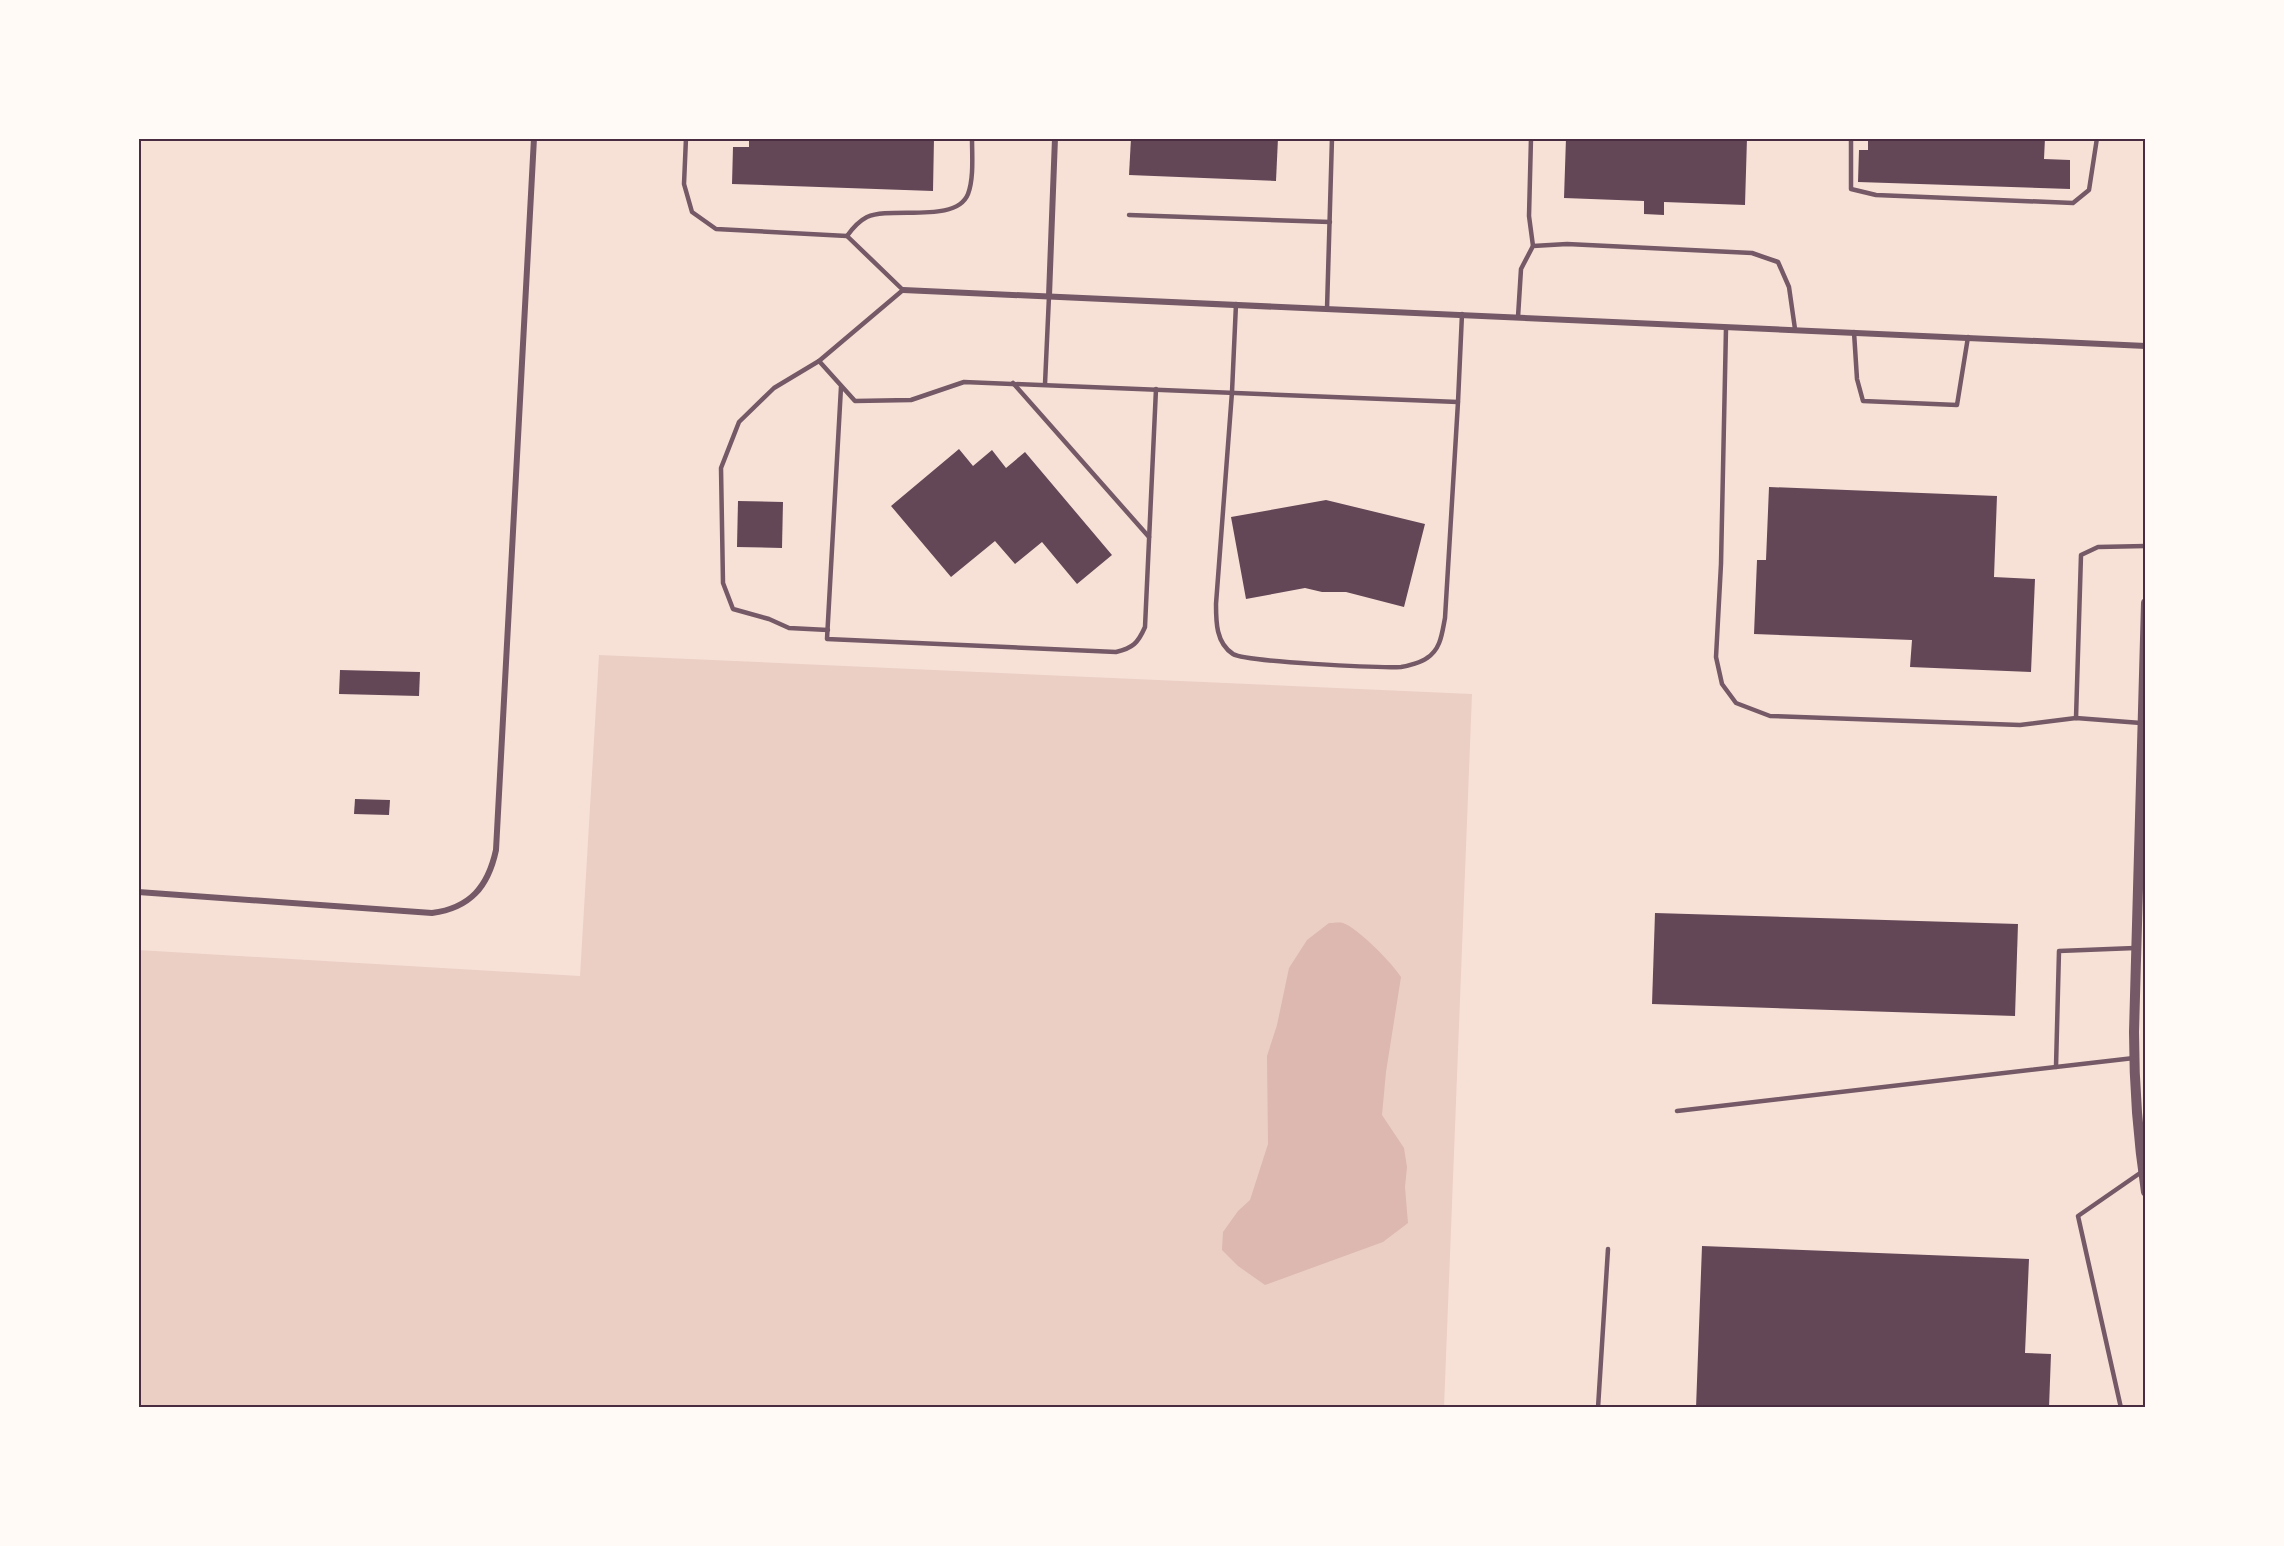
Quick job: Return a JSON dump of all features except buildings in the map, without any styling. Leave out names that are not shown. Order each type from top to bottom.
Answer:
[{"type":"street","points":[[138,892],[432,913],[468,902],[489,874],[496,850],[534,138]]},
{"type":"street","points":[[1049,296],[1054,138]]},
{"type":"street","points":[[903,290],[2146,346]]},
{"type":"street","points":[[2146,603],[2142,723],[2144,738],[2135,948],[2134,1058],[2134,1088],[2146,1191]]},
{"type":"lane","points":[[686,138],[684,184],[692,212],[716,229],[847,236],[903,290],[819,361],[774,387],[739,422],[721,468],[723,583],[733,609],[770,619],[789,628],[828,630]]},
{"type":"lane","points":[[847,236],[867,217],[880,214],[941,211],[956,207],[968,195],[972,138]]},
{"type":"lane","points":[[1327,309],[1332,138]]},
{"type":"lane","points":[[1518,317],[1521,269],[1533,246],[1529,216],[1531,138]]},
{"type":"lane","points":[[1851,138],[1851,189],[1875,195],[2073,203],[2089,190],[2097,138]]},
{"type":"lane","points":[[1129,215],[1330,222]]},
{"type":"lane","points":[[1533,246],[1567,244],[1752,253],[1778,262],[1789,287],[1795,329]]},
{"type":"lane","points":[[1045,384],[1049,296]]},
{"type":"lane","points":[[1236,304],[1216,626],[1222,643],[1234,655],[1266,661],[1300,663],[1403,667],[1427,659],[1440,644],[1445,618],[1462,314]]},
{"type":"lane","points":[[1726,328],[1721,564],[1716,657],[1722,684],[1736,703],[1770,716],[2020,725],[2076,718],[2142,723]]},
{"type":"lane","points":[[1854,332],[1857,379],[1863,401],[1957,405],[1968,337]]},
{"type":"lane","points":[[819,361],[855,401],[911,400],[964,382],[1458,402]]},
{"type":"lane","points":[[1013,383],[1149,537]]},
{"type":"lane","points":[[842,385],[827,639],[1116,652],[1130,648],[1138,642],[1145,627],[1156,389]]},
{"type":"lane","points":[[2076,718],[2081,555],[2098,547],[2146,546]]},
{"type":"lane","points":[[2056,1067],[2059,951],[2135,948]]},
{"type":"lane","points":[[1677,1112],[2134,1058]]},
{"type":"lane","points":[[2121,1408],[2078,1216],[2143,1171]]},
{"type":"lane","points":[[1598,1408],[1608,1249]]},
{"type":"shaded area","points":[[599,655],[1472,694],[1444,1408],[138,1408],[138,950],[580,976]]},
{"type":"shaded area","points":[[1329,923],[1343,923],[1357,931],[1401,977],[1386,1072],[1382,1115],[1404,1148],[1407,1167],[1405,1187],[1408,1223],[1383,1242],[1265,1285],[1238,1266],[1222,1250],[1223,1232],[1238,1211],[1250,1200],[1268,1144],[1267,1056],[1277,1025],[1289,968],[1307,940]]}]
